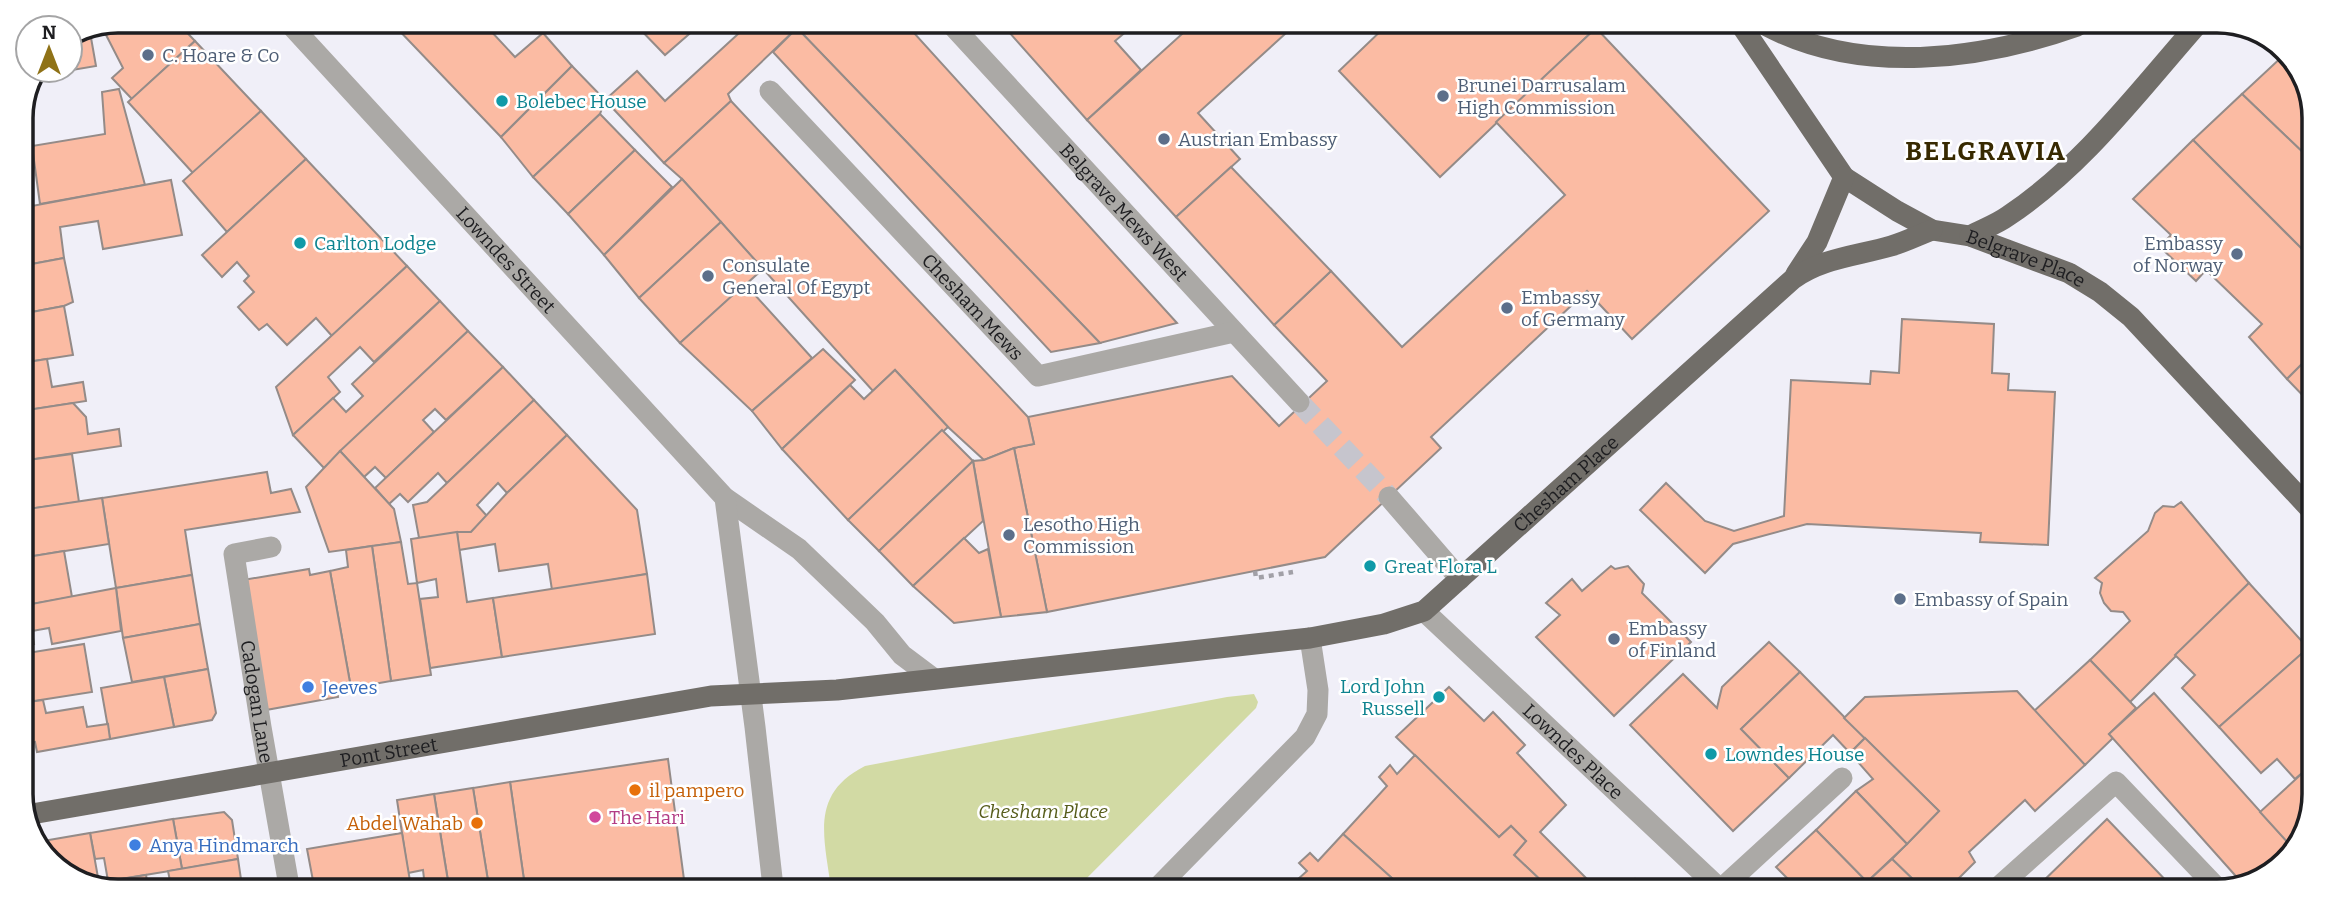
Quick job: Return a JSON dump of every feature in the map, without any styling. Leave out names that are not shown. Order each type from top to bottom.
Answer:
[{"type":"main road","name":"Belgrave Place","points":[[1746,33],[1844,177],[1932,230],[1970,236],[2069,273],[2100,292],[2130,317],[2302,500]]},
{"type":"main road","points":[[1785,33],[1814,45],[1862,54],[1917,59],[1964,55],[2013,46],[2055,33]]},
{"type":"main road","points":[[1970,236],[2006,218],[2053,181],[2099,136],[2190,33]]},
{"type":"main road","name":"Chesham Place","points":[[1793,279],[1817,242],[1844,177]]},
{"type":"main road","name":"Chesham Place","points":[[750,694],[837,690],[1310,638],[1384,624],[1424,611],[1793,279],[1808,268],[1829,260],[1891,246],[1932,230]]},
{"type":"main road","name":"Pont Street","points":[[36,813],[711,696],[750,694]]},
{"type":"street","name":"Lowndes Street","points":[[298,33],[725,498]]},
{"type":"street","name":"Belgrave Mews West","points":[[959,33],[1299,402]]},
{"type":"street","name":"Chesham Mews","points":[[770,91],[1038,376],[1234,332]]},
{"type":"street","points":[[1389,497],[1460,579]]},
{"type":"street","points":[[725,498],[799,549],[876,622],[902,655],[934,678]]},
{"type":"street","points":[[725,498],[772,879]]},
{"type":"street","name":"Cadogan Lane","points":[[271,547],[234,554],[288,879]]},
{"type":"street","name":"Lowndes Place","points":[[1424,611],[1709,879]]},
{"type":"street","points":[[1166,879],[1305,737],[1317,714],[1318,690],[1310,638]]},
{"type":"street","points":[[1733,879],[1842,778]]},
{"type":"street","points":[[2007,879],[2116,782],[2209,879]]},
{"type":"path","points":[[1255,571],[1255,578],[1293,572]]},
{"type":"green space","name":"Chesham Place","points":[[1254,694],[1258,702],[1256,708],[1086,879],[830,879],[824,834],[828,803],[847,777],[865,766]]},
{"type":"building","name":"C. Hoare & Co","points":[[187,33],[195,41],[132,99],[112,78],[123,68],[106,34]]},
{"type":"building","name":"Bolebec House","points":[[402,33],[493,33],[515,57],[543,33],[572,66],[501,137]]},
{"type":"building","points":[[644,33],[690,33],[665,55]]},
{"type":"building","points":[[739,33],[792,33],[728,94],[731,101],[664,163],[605,100],[637,71],[665,101]]},
{"type":"building","points":[[792,33],[802,33],[1100,343],[1051,352],[773,52]]},
{"type":"building","points":[[802,33],[914,33],[1177,323],[1100,343]]},
{"type":"building","points":[[1010,33],[1124,33],[1115,41],[1141,70],[1087,120]]},
{"type":"building","name":"Austrian Embassy","points":[[1183,33],[1286,33],[1198,113],[1240,159],[1176,217],[1087,120]]},
{"type":"building","name":"Brunei Darrusalam High Commission","points":[[1379,33],[1591,33],[1440,177],[1339,71]]},
{"type":"building","name":"Embassy of Germany","points":[[1591,33],[1601,33],[1769,211],[1632,339],[1587,291],[1431,437],[1441,448],[1325,557],[1047,612],[1014,448],[1034,444],[1028,417],[1232,376],[1279,426],[1327,381],[1274,325],[1331,271],[1402,347],[1565,195],[1496,122]]},
{"type":"building","points":[[91,38],[96,66],[84,68],[84,40]]},
{"type":"building","points":[[195,41],[261,111],[193,173],[128,102]]},
{"type":"building","points":[[2278,60],[2290,76],[2300,101],[2302,151],[2242,94]]},
{"type":"building","points":[[572,66],[605,100],[600,114],[533,177],[501,137]]},
{"type":"building","points":[[119,89],[145,185],[40,204],[33,146],[105,134],[102,92]]},
{"type":"building","points":[[2242,94],[2302,151],[2302,249],[2193,140]]},
{"type":"building","points":[[731,101],[1028,417],[1034,444],[1014,448],[984,460],[948,427],[895,370],[873,391],[682,179],[664,163]]},
{"type":"building","points":[[261,111],[306,159],[227,232],[183,181]]},
{"type":"building","points":[[600,114],[635,150],[568,214],[533,177]]},
{"type":"building","name":"Embassy of Norway","points":[[2193,140],[2302,249],[2302,364],[2287,379],[2249,337],[2262,324],[2206,270],[2196,281],[2160,247],[2171,235],[2133,199]]},
{"type":"building","points":[[635,150],[672,187],[604,255],[568,214]]},
{"type":"building","name":"Carlton Lodge","points":[[306,159],[407,266],[332,336],[316,318],[287,345],[267,324],[259,330],[238,307],[254,292],[244,281],[249,276],[237,262],[222,277],[202,255]]},
{"type":"building","points":[[1231,167],[1331,271],[1274,325],[1176,217]]},
{"type":"building","points":[[682,179],[721,222],[639,298],[604,255]]},
{"type":"building","points":[[171,180],[182,235],[103,249],[98,221],[60,227],[64,258],[33,264],[33,206]]},
{"type":"building","name":"Consulate General Of Egypt","points":[[721,222],[763,269],[680,343],[639,298]]},
{"type":"building","points":[[64,258],[73,302],[33,312],[33,264]]},
{"type":"building","points":[[407,266],[440,301],[374,362],[360,347],[328,377],[340,392],[293,435],[276,387]]},
{"type":"building","points":[[745,284],[812,358],[752,411],[680,343]]},
{"type":"building","points":[[440,301],[468,331],[324,468],[293,435],[333,398],[346,412],[363,396],[352,384]]},
{"type":"building","points":[[64,306],[73,355],[33,361],[33,312]]},
{"type":"building","points":[[1902,319],[1994,324],[1992,373],[2009,374],[2008,390],[2055,392],[2048,545],[1980,542],[1981,533],[1807,524],[1733,544],[1705,573],[1640,510],[1666,483],[1705,521],[1734,531],[1784,516],[1791,380],[1870,384],[1871,371],[1899,373]]},
{"type":"building","points":[[468,331],[503,367],[446,420],[435,409],[423,420],[434,432],[386,478],[375,467],[364,477],[340,451]]},
{"type":"building","points":[[823,349],[855,380],[782,449],[752,411]]},
{"type":"building","points":[[47,359],[52,387],[83,382],[86,401],[33,409],[33,361]]},
{"type":"building","points":[[2302,364],[2302,395],[2287,379]]},
{"type":"building","points":[[503,367],[534,400],[447,483],[438,473],[408,502],[400,494],[389,504],[375,488]]},
{"type":"building","points":[[895,370],[948,427],[848,520],[782,449],[850,385],[864,399]]},
{"type":"building","points":[[534,400],[567,435],[507,493],[498,483],[477,505],[487,516],[471,532],[419,538],[413,505],[427,502]]},
{"type":"building","points":[[73,403],[86,417],[88,434],[119,429],[121,446],[33,459],[33,409]]},
{"type":"building","points":[[942,430],[973,461],[879,551],[848,520]]},
{"type":"building","points":[[567,435],[637,510],[647,574],[552,590],[548,564],[499,571],[495,544],[459,550],[457,532],[471,532]]},
{"type":"building","name":"Lesotho High Commission","points":[[1014,448],[1047,612],[1001,617],[973,461],[984,460]]},
{"type":"building","points":[[340,451],[394,509],[401,542],[329,552],[306,487]]},
{"type":"building","points":[[72,454],[79,502],[33,508],[33,459]]},
{"type":"building","points":[[973,461],[983,521],[913,586],[879,551]]},
{"type":"building","points":[[267,472],[271,493],[291,489],[300,512],[185,530],[192,575],[116,588],[102,498]]},
{"type":"building","points":[[102,498],[109,544],[33,556],[33,508]]},
{"type":"building","points":[[2181,502],[2249,583],[2130,702],[2090,660],[2130,621],[2123,612],[2111,611],[2104,603],[2100,593],[2102,583],[2095,578],[2148,531],[2155,513],[2163,506],[2174,507]]},
{"type":"building","points":[[457,532],[467,602],[493,598],[502,657],[430,668],[420,599],[438,597],[436,579],[417,583],[411,539]]},
{"type":"building","points":[[964,538],[979,553],[988,549],[1001,617],[954,623],[913,586]]},
{"type":"building","points":[[401,542],[408,584],[417,583],[431,675],[391,681],[372,546]]},
{"type":"building","points":[[372,546],[391,681],[351,688],[330,571],[348,567],[346,550]]},
{"type":"building","points":[[64,551],[72,597],[33,604],[33,556]]},
{"type":"building","name":"Embassy of Finland","points":[[1611,566],[1615,569],[1628,566],[1644,584],[1642,593],[1691,642],[1614,716],[1536,637],[1560,615],[1546,603],[1572,579],[1582,591]]},
{"type":"building","points":[[309,569],[310,575],[330,571],[351,688],[337,690],[338,697],[266,710],[243,580]]},
{"type":"building","points":[[647,574],[655,634],[502,657],[493,598]]},
{"type":"building","points":[[192,575],[200,624],[123,638],[116,588]]},
{"type":"building","points":[[2249,583],[2302,641],[2302,653],[2219,727],[2182,688],[2195,675],[2175,655]]},
{"type":"building","points":[[116,588],[121,631],[52,644],[49,628],[33,631],[33,604]]},
{"type":"building","points":[[200,624],[208,669],[132,682],[123,638]]},
{"type":"building","name":"Lowndes House","points":[[1769,642],[1800,672],[1741,729],[1789,778],[1733,831],[1630,725],[1683,674],[1717,708],[1722,687]]},
{"type":"building","points":[[84,644],[92,692],[33,701],[33,652]]},
{"type":"building","points":[[2302,653],[2302,773],[2295,779],[2277,759],[2261,773],[2219,727]]},
{"type":"building","points":[[2090,660],[2136,708],[2109,734],[2113,738],[2085,765],[2034,711]]},
{"type":"building","points":[[208,669],[216,713],[212,720],[174,727],[164,677]]},
{"type":"building","points":[[1800,672],[1865,738],[1850,753],[1833,735],[1789,778],[1741,729]]},
{"type":"building","points":[[164,677],[174,727],[110,739],[101,688]]},
{"type":"building","points":[[1449,687],[1484,721],[1493,712],[1525,745],[1517,753],[1566,805],[1540,832],[1587,879],[1539,879],[1514,855],[1526,841],[1511,826],[1499,837],[1396,737]]},
{"type":"building","points":[[2017,691],[2085,765],[2035,811],[2025,800],[1969,852],[1975,862],[1958,879],[1913,879],[1892,859],[1939,811],[1844,718],[1865,697]]},
{"type":"building","points":[[2154,693],[2287,841],[2284,846],[2264,865],[2236,877],[2109,734]]},
{"type":"building","points":[[43,700],[46,713],[83,707],[87,727],[108,724],[110,739],[37,752],[33,742],[33,701]]},
{"type":"building","points":[[1865,738],[1939,811],[1907,844],[1856,791],[1873,779],[1850,753]]},
{"type":"building","points":[[1415,755],[1499,837],[1511,826],[1526,841],[1514,855],[1539,879],[1393,879],[1343,834],[1387,786],[1379,777],[1390,765],[1397,774]]},
{"type":"building","name":"The Hari","points":[[668,759],[684,879],[524,879],[510,782]]},
{"type":"building","points":[[2302,773],[2301,805],[2297,821],[2287,841],[2260,812]]},
{"type":"building","points":[[510,782],[524,879],[488,879],[473,788]]},
{"type":"building","points":[[473,788],[488,879],[448,879],[434,794]]},
{"type":"building","points":[[1856,791],[1907,844],[1870,879],[1864,879],[1816,830]]},
{"type":"building","points":[[434,794],[448,879],[424,879],[423,870],[408,873],[397,800]]},
{"type":"building","points":[[224,812],[232,820],[238,859],[182,869],[173,819]]},
{"type":"building","points":[[173,819],[182,869],[120,879],[107,878],[104,858],[95,859],[90,833]]},
{"type":"building","points":[[2107,819],[2164,879],[2045,879]]},
{"type":"building","points":[[1816,830],[1864,879],[1788,879],[1776,867]]},
{"type":"building","points":[[90,833],[98,876],[71,865],[48,840]]},
{"type":"building","points":[[402,833],[410,879],[313,879],[307,849]]},
{"type":"building","points":[[1343,834],[1393,879],[1298,879],[1307,871],[1299,863],[1310,853],[1318,861]]},
{"type":"building","points":[[238,859],[241,879],[170,879],[168,871]]},
{"type":"building","points":[[1892,859],[1913,879],[1870,879]]},
{"type":"building","points":[[146,875],[147,879],[122,879]]},
{"type":"tunnel","points":[[1299,402],[1389,497]]},
{"type":"place","name":"C. Hoare & Co","points":[[148,55]]},
{"type":"place","name":"Brunei Darrusalam High Commission","points":[[1443,96]]},
{"type":"place","name":"Bolebec House","points":[[502,101]]},
{"type":"place","name":"Austrian Embassy","points":[[1164,139]]},
{"type":"place","name":"Carlton Lodge","points":[[300,243]]},
{"type":"place","name":"Embassy of Norway","points":[[2237,254]]},
{"type":"place","name":"Consulate General Of Egypt","points":[[708,276]]},
{"type":"place","name":"Embassy of Germany","points":[[1507,308]]},
{"type":"place","name":"Lesotho High Commission","points":[[1009,535]]},
{"type":"place","name":"Great Flora L","points":[[1370,566]]},
{"type":"place","name":"Embassy of Spain","points":[[1900,599]]},
{"type":"place","name":"Embassy of Finland","points":[[1614,639]]},
{"type":"place","name":"Jeeves","points":[[308,687]]},
{"type":"place","name":"Lord John Russell","points":[[1439,697]]},
{"type":"place","name":"Lowndes House","points":[[1711,754]]},
{"type":"place","name":"il pampero","points":[[635,790]]},
{"type":"place","name":"The Hari","points":[[595,817]]},
{"type":"place","name":"Abdel Wahab","points":[[477,823]]},
{"type":"place","name":"Anya Hindmarch","points":[[135,845]]},
{"type":"district","name":"BELGRAVIA","points":[[1986,151]]}]
